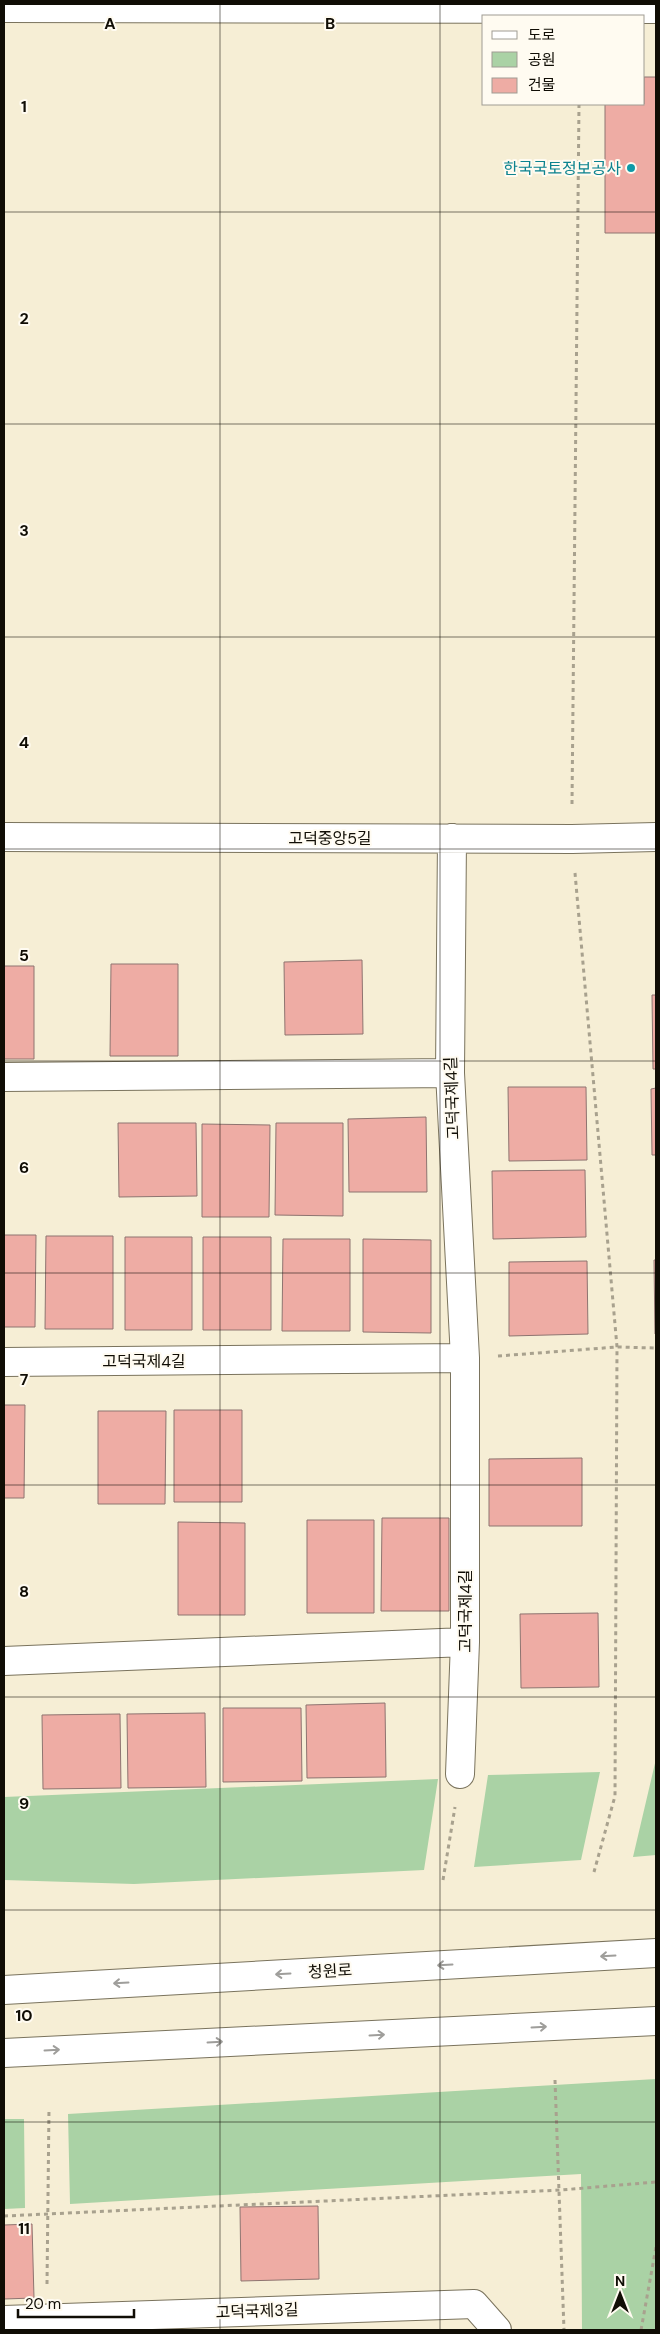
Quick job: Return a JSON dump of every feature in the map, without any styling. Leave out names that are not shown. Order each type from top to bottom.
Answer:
[{"type":"street","points":[[4,8],[656,9]]},
{"type":"street","name":"고덕중앙5길","points":[[4,837],[572,839],[656,837]]},
{"type":"street","name":"고덕국제4길","points":[[452,838],[450,1073],[465,1358],[465,1642],[460,1774]]},
{"type":"street","points":[[4,1077],[450,1073]]},
{"type":"street","name":"고덕국제4길","points":[[4,1362],[465,1358]]},
{"type":"street","points":[[4,1661],[465,1642]]},
{"type":"street","name":"청원로","points":[[4,1990],[656,1953]]},
{"type":"street","points":[[4,2053],[656,2021]]},
{"type":"street","name":"고덕국제3길","points":[[4,2320],[474,2304],[497,2330]]},
{"type":"path","points":[[579,105],[572,839],[617,1347],[615,1796],[594,1872]]},
{"type":"path","points":[[465,1358],[617,1347],[656,1348]]},
{"type":"path","points":[[443,1880],[460,1774]]},
{"type":"path","points":[[555,2080],[561,2190],[564,2330]]},
{"type":"path","points":[[47,2318],[49,2108]]},
{"type":"path","points":[[4,2216],[561,2190],[656,2182]]},
{"type":"path","points":[[641,2330],[656,2247]]},
{"type":"green space","points":[[656,1759],[656,1855],[633,1857]]},
{"type":"green space","points":[[600,1772],[581,1860],[474,1867],[488,1775]]},
{"type":"green space","points":[[438,1779],[424,1870],[134,1884],[4,1880],[4,1797]]},
{"type":"green space","points":[[656,2079],[656,2330],[582,2330],[581,2174],[70,2204],[68,2114]]},
{"type":"green space","points":[[4,2119],[24,2119],[25,2208],[4,2209]]},
{"type":"building","name":"한국국토정보공사","points":[[645,77],[656,77],[656,233],[605,233],[605,105],[645,105]]},
{"type":"building","points":[[362,960],[363,1034],[285,1035],[284,962]]},
{"type":"building","points":[[111,964],[178,964],[178,1056],[110,1056]]},
{"type":"building","points":[[4,966],[34,966],[34,1059],[4,1059]]},
{"type":"building","points":[[652,995],[656,995],[656,1069],[653,1069]]},
{"type":"building","points":[[508,1087],[586,1087],[587,1160],[509,1161]]},
{"type":"building","points":[[656,1088],[656,1155],[652,1155],[651,1089]]},
{"type":"building","points":[[426,1117],[427,1192],[349,1192],[348,1119]]},
{"type":"building","points":[[118,1123],[196,1123],[197,1196],[119,1197]]},
{"type":"building","points":[[276,1123],[343,1123],[343,1216],[275,1215]]},
{"type":"building","points":[[202,1124],[270,1125],[269,1217],[202,1217]]},
{"type":"building","points":[[585,1170],[586,1237],[493,1239],[492,1171]]},
{"type":"building","points":[[4,1235],[36,1235],[35,1327],[4,1327]]},
{"type":"building","points":[[46,1236],[113,1236],[113,1329],[45,1329]]},
{"type":"building","points":[[125,1237],[192,1237],[192,1330],[125,1330]]},
{"type":"building","points":[[203,1237],[271,1237],[271,1330],[203,1330]]},
{"type":"building","points":[[283,1239],[350,1239],[350,1331],[282,1331]]},
{"type":"building","points":[[363,1239],[431,1240],[431,1333],[363,1332]]},
{"type":"building","points":[[654,1260],[656,1260],[656,1334],[655,1334]]},
{"type":"building","points":[[587,1261],[588,1334],[509,1336],[509,1262]]},
{"type":"building","points":[[4,1405],[25,1405],[24,1498],[4,1498]]},
{"type":"building","points":[[174,1410],[242,1410],[242,1502],[174,1502]]},
{"type":"building","points":[[98,1411],[166,1411],[165,1504],[98,1504]]},
{"type":"building","points":[[582,1458],[582,1526],[489,1526],[489,1459]]},
{"type":"building","points":[[382,1518],[449,1518],[449,1611],[381,1611]]},
{"type":"building","points":[[307,1520],[374,1520],[374,1613],[307,1613]]},
{"type":"building","points":[[178,1522],[245,1523],[245,1615],[178,1615]]},
{"type":"building","points":[[598,1613],[599,1687],[521,1688],[520,1614]]},
{"type":"building","points":[[385,1703],[386,1777],[307,1778],[306,1705]]},
{"type":"building","points":[[223,1708],[301,1708],[302,1781],[223,1782]]},
{"type":"building","points":[[205,1713],[206,1787],[128,1788],[127,1714]]},
{"type":"building","points":[[120,1714],[121,1788],[43,1789],[42,1715]]},
{"type":"building","points":[[318,2206],[319,2279],[241,2281],[240,2207]]},
{"type":"building","points":[[32,2224],[34,2298],[4,2299],[4,2225]]},
{"type":"place","name":"한국국토정보공사","points":[[631,168]]}]
